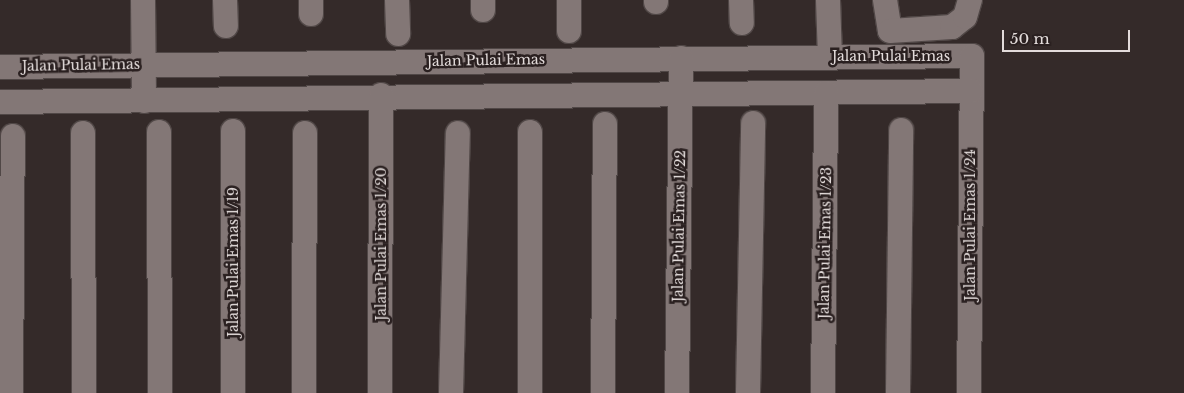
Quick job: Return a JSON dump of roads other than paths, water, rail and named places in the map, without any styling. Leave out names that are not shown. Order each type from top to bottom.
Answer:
[{"type":"street","points":[[143,0],[144,100]]},
{"type":"street","points":[[225,0],[226,26]]},
{"type":"street","points":[[397,0],[398,34]]},
{"type":"street","points":[[569,0],[569,31]]},
{"type":"street","points":[[828,0],[830,56]]},
{"type":"street","points":[[885,0],[890,31],[929,31],[959,23],[970,0]]},
{"type":"street","points":[[929,31],[929,56]]},
{"type":"street","name":"Jalan Pulai Emas","points":[[0,67],[830,56],[972,56]]},
{"type":"street","name":"Jalan Pulai Emas 1/24","points":[[969,393],[972,56]]},
{"type":"street","name":"Jalan Pulai Emas 1/22","points":[[677,393],[681,58]]},
{"type":"street","points":[[0,102],[382,95],[971,91]]},
{"type":"street","name":"Jalan Pulai Emas 1/23","points":[[823,393],[826,93]]},
{"type":"street","name":"Jalan Pulai Emas 1/20","points":[[380,393],[382,95]]},
{"type":"street","points":[[748,393],[753,123]]},
{"type":"street","points":[[603,393],[605,124]]},
{"type":"street","points":[[898,393],[901,130]]},
{"type":"street","name":"Jalan Pulai Emas 1/19","points":[[232,131],[233,393]]},
{"type":"street","points":[[159,132],[160,393]]},
{"type":"street","points":[[530,132],[530,393]]},
{"type":"street","points":[[83,133],[84,393]]},
{"type":"street","points":[[304,393],[306,133]]},
{"type":"street","points":[[451,393],[458,133]]},
{"type":"street","points":[[10,393],[13,136]]}]
